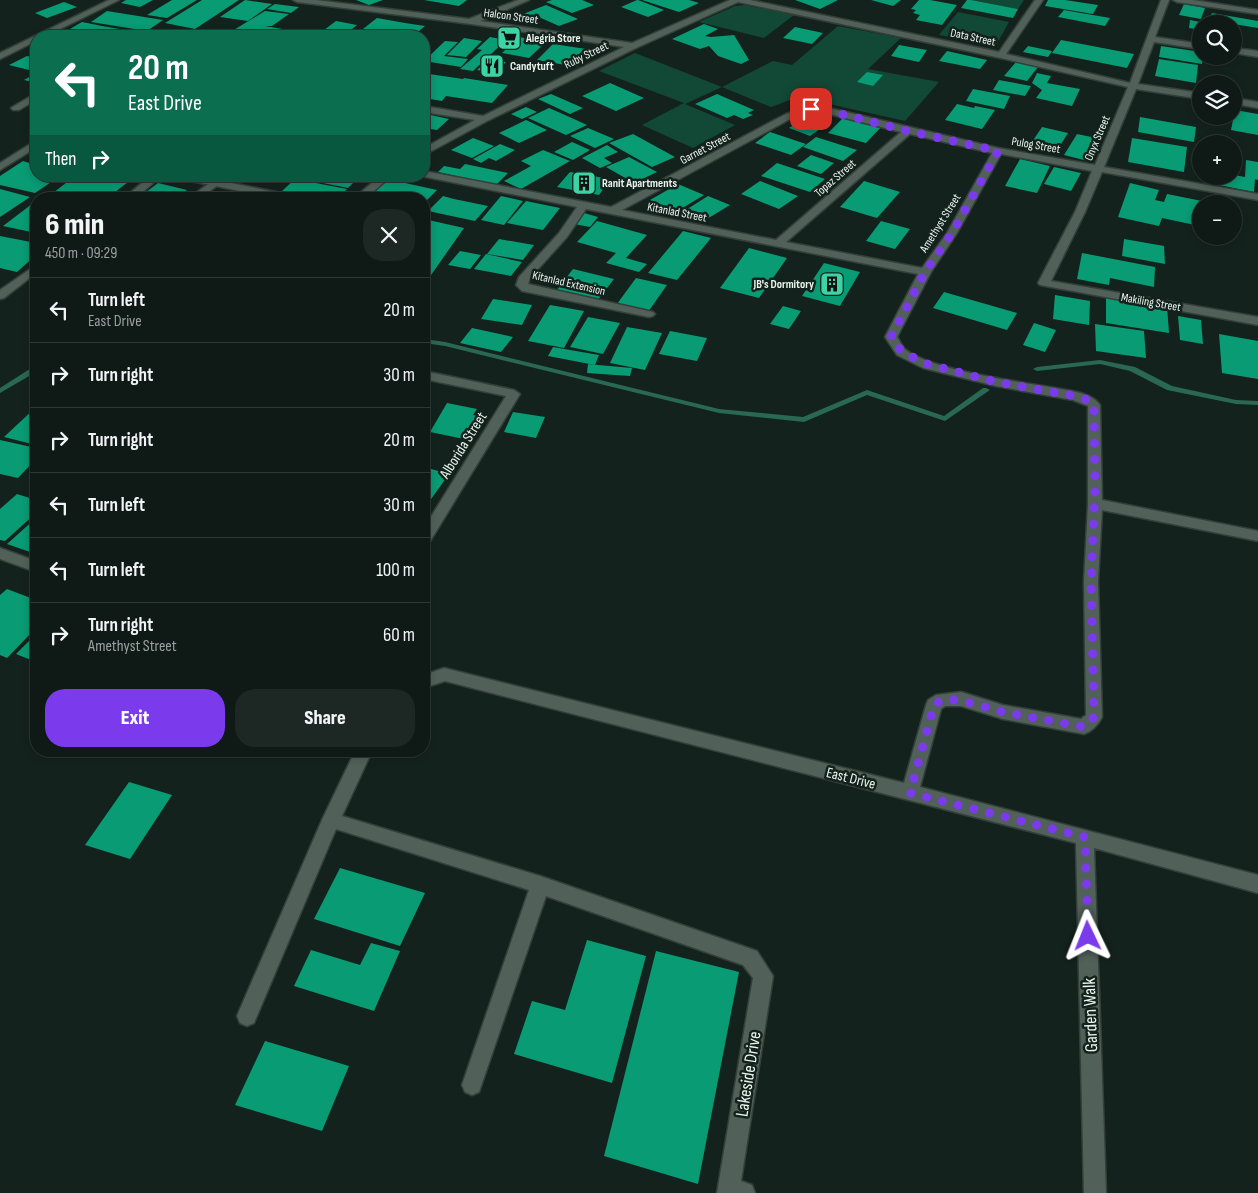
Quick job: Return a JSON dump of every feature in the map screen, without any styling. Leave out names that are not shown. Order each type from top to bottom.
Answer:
[{"type":"street","points":[[52,30],[115,0]]},
{"type":"street","name":"Halcon Street","points":[[297,0],[471,22],[633,46]]},
{"type":"street","points":[[471,22],[525,0]]},
{"type":"street","name":"Ruby Street","points":[[430,149],[484,119],[633,46],[738,0]]},
{"type":"street","name":"Data Street","points":[[738,0],[1001,55],[1133,86],[1192,95]]},
{"type":"street","points":[[1001,55],[1039,0]]},
{"type":"street","name":"Onyx Street","points":[[1044,283],[1076,220],[1098,169],[1133,86],[1164,0]]},
{"type":"street","points":[[1177,0],[1258,12]]},
{"type":"street","points":[[1150,39],[1192,45]]},
{"type":"street","points":[[0,56],[30,43]]},
{"type":"street","points":[[1242,51],[1258,54]]},
{"type":"street","points":[[16,108],[30,100]]},
{"type":"street","points":[[1242,102],[1258,105]]},
{"type":"street","name":"Pulog Street","points":[[811,109],[829,111],[998,151],[1258,197]]},
{"type":"street","name":"Garnet Street","points":[[612,212],[789,116],[811,109]]},
{"type":"street","points":[[430,110],[484,119]]},
{"type":"street","name":"Topaz Street","points":[[777,244],[908,131]]},
{"type":"street","points":[[0,167],[30,147]]},
{"type":"street","name":"Amethyst Street","points":[[998,151],[952,233],[925,272],[891,337],[902,352],[927,364],[996,382],[1088,400],[1094,405],[1095,504]]},
{"type":"street","name":"Kitanlad Street","points":[[430,175],[925,272]]},
{"type":"street","points":[[137,192],[149,182]]},
{"type":"street","points":[[209,182],[260,192]]},
{"type":"street","points":[[367,192],[379,182]]},
{"type":"street","points":[[202,192],[214,183]]},
{"type":"street","name":"Kitanlad Extension","points":[[583,206],[563,236],[525,277],[522,285],[534,290],[649,314]]},
{"type":"street","points":[[0,296],[30,273]]},
{"type":"street","name":"Makiling Street","points":[[1044,283],[1258,321]]},
{"type":"street","name":"Alborida Street","points":[[430,376],[514,394],[430,528]]},
{"type":"street","points":[[910,793],[934,705],[942,700],[960,700],[1003,712],[1084,727],[1094,717],[1091,581],[1095,504],[1258,536]]},
{"type":"street","points":[[0,553],[30,565]]},
{"type":"street","name":"East Drive","points":[[430,680],[444,674],[1085,837],[1258,884]]},
{"type":"street","points":[[247,1016],[331,820],[361,757]]},
{"type":"street","points":[[331,820],[540,886],[472,1085]]},
{"type":"street","name":"Garden Walk","points":[[1085,837],[1095,1193]]},
{"type":"street","name":"Lakeside Drive","points":[[540,886],[750,958],[763,976],[733,1191]]},
{"type":"green space","points":[[971,0],[1024,0],[1018,9]]},
{"type":"green space","points":[[745,5],[794,15],[764,38],[699,22],[735,6]]},
{"type":"green space","points":[[958,12],[1009,22],[996,45],[939,35]]},
{"type":"green space","points":[[838,26],[901,38],[868,69],[939,82],[905,121],[798,97],[771,107],[722,87],[773,61],[792,65]]},
{"type":"green space","points":[[635,53],[722,87],[685,104],[735,125],[693,148],[642,125],[684,103],[599,71]]},
{"type":"building","points":[[126,0],[153,0],[140,7],[121,3]]},
{"type":"building","points":[[172,0],[197,0],[167,18],[147,15]]},
{"type":"building","points":[[202,0],[239,0],[195,29],[165,23]]},
{"type":"building","points":[[245,0],[272,4],[248,21],[220,17]]},
{"type":"building","points":[[356,0],[383,0],[369,5]]},
{"type":"building","points":[[424,0],[467,0],[459,6]]},
{"type":"building","points":[[552,0],[582,0],[594,5],[572,13],[546,2]]},
{"type":"building","points":[[637,0],[664,10],[648,17],[621,7]]},
{"type":"building","points":[[642,0],[689,0],[699,3],[679,12]]},
{"type":"building","points":[[795,0],[838,0],[820,9]]},
{"type":"building","points":[[871,0],[901,0],[893,6]]},
{"type":"building","points":[[919,0],[957,5],[942,25],[916,20],[920,15],[913,13],[916,10],[911,9]]},
{"type":"building","points":[[967,0],[1018,9],[1013,18],[961,8]]},
{"type":"building","points":[[1048,0],[1065,0],[1098,5],[1093,14],[1045,6]]},
{"type":"building","points":[[64,2],[77,7],[47,18],[35,13]]},
{"type":"building","points":[[275,4],[299,7],[291,13],[267,9]]},
{"type":"building","points":[[1184,4],[1205,8],[1202,15],[1192,15],[1192,17],[1179,15]]},
{"type":"building","points":[[546,5],[578,19],[559,26],[541,18],[532,22],[518,16]]},
{"type":"building","points":[[1064,10],[1110,18],[1105,26],[1058,17]]},
{"type":"building","points":[[107,11],[163,20],[148,30],[91,22]]},
{"type":"building","points":[[265,11],[289,14],[272,26],[265,26],[288,30],[234,30]]},
{"type":"building","points":[[377,18],[425,26],[420,30],[362,30]]},
{"type":"building","points":[[1242,18],[1258,21],[1258,28],[1242,25]]},
{"type":"building","points":[[1190,20],[1192,20],[1192,28],[1189,28]]},
{"type":"building","points":[[336,21],[357,25],[351,30],[324,30]]},
{"type":"building","points":[[82,22],[125,30],[68,30]]},
{"type":"building","points":[[704,24],[718,29],[705,36],[734,35],[749,60],[741,64],[718,56],[709,46],[700,49],[672,39]]},
{"type":"building","points":[[795,27],[823,33],[812,44],[783,38]]},
{"type":"building","points":[[490,37],[506,40],[473,71],[460,69],[482,50],[477,49]]},
{"type":"building","points":[[519,37],[546,42],[529,58],[502,53]]},
{"type":"building","points":[[464,38],[482,41],[466,57],[447,55]]},
{"type":"building","points":[[1061,40],[1134,54],[1127,68],[1052,53]]},
{"type":"building","points":[[445,41],[458,42],[444,56],[468,59],[461,67],[430,62],[430,55]]},
{"type":"building","points":[[553,44],[593,50],[577,67],[537,60]]},
{"type":"building","points":[[899,45],[927,50],[919,62],[891,56]]},
{"type":"building","points":[[1028,46],[1052,51],[1048,57],[1023,52]]},
{"type":"building","points":[[1161,46],[1192,51],[1192,62],[1159,57]]},
{"type":"building","points":[[947,51],[987,60],[980,69],[939,61]]},
{"type":"building","points":[[27,56],[30,57],[29,70],[9,65]]},
{"type":"building","points":[[489,59],[506,62],[495,73],[477,70]]},
{"type":"building","points":[[1159,59],[1198,65],[1197,75],[1192,75],[1192,82],[1155,76]]},
{"type":"building","points":[[1016,62],[1038,67],[1027,81],[1004,76]]},
{"type":"building","points":[[867,72],[883,75],[873,86],[857,82]]},
{"type":"building","points":[[1037,73],[1051,76],[1047,83],[1080,89],[1072,106],[1036,98],[1042,90],[1032,83]]},
{"type":"building","points":[[430,74],[463,79],[452,91],[464,78],[508,85],[492,103],[446,96],[442,101],[430,99]]},
{"type":"building","points":[[999,80],[1031,86],[1025,96],[993,90]]},
{"type":"building","points":[[610,83],[644,98],[616,111],[582,96]]},
{"type":"building","points":[[973,89],[1010,96],[1004,109],[966,101]]},
{"type":"building","points":[[551,94],[583,108],[570,114],[538,99]]},
{"type":"building","points":[[717,94],[754,110],[748,113],[753,115],[743,119],[734,115],[727,118],[695,104]]},
{"type":"building","points":[[957,104],[995,110],[982,129],[945,120]]},
{"type":"building","points":[[526,107],[537,112],[522,119],[511,114]]},
{"type":"building","points":[[549,108],[587,125],[566,135],[528,118]]},
{"type":"building","points":[[1242,111],[1258,114],[1258,135],[1231,130],[1232,125],[1242,125]]},
{"type":"building","points":[[430,115],[449,119],[437,130],[430,129]]},
{"type":"building","points":[[806,117],[827,124],[810,136],[789,128]]},
{"type":"building","points":[[844,117],[882,126],[866,143],[828,133]]},
{"type":"building","points":[[1140,117],[1196,127],[1195,135],[1192,135],[1192,142],[1138,132]]},
{"type":"building","points":[[526,120],[547,130],[519,143],[499,133]]},
{"type":"building","points":[[1042,127],[1068,133],[1056,152],[1030,145]]},
{"type":"building","points":[[588,128],[614,139],[595,148],[570,136]]},
{"type":"building","points":[[770,132],[806,144],[791,155],[755,143]]},
{"type":"building","points":[[633,134],[675,157],[652,167],[609,143]]},
{"type":"building","points":[[1077,134],[1101,139],[1088,161],[1064,155]]},
{"type":"building","points":[[816,137],[857,150],[843,161],[803,147]]},
{"type":"building","points":[[473,138],[494,146],[472,158],[451,150]]},
{"type":"building","points":[[1132,138],[1187,147],[1184,172],[1128,162]]},
{"type":"building","points":[[572,142],[590,150],[573,160],[554,152]]},
{"type":"building","points":[[500,144],[515,150],[496,161],[489,158],[481,163],[473,159]]},
{"type":"building","points":[[607,145],[618,152],[604,158],[612,163],[600,168],[582,158]]},
{"type":"building","points":[[543,150],[570,161],[521,189],[504,181],[531,166],[521,161]]},
{"type":"building","points":[[811,155],[834,163],[821,174],[797,166]]},
{"type":"building","points":[[629,157],[657,172],[634,183],[606,167]]},
{"type":"building","points":[[1020,159],[1050,166],[1037,193],[1005,186]]},
{"type":"building","points":[[1246,160],[1258,162],[1258,180],[1255,179],[1254,192],[1219,185],[1242,185],[1242,176],[1245,177]]},
{"type":"building","points":[[23,161],[30,163],[30,182],[51,182],[36,192],[31,192],[0,185],[0,176]]},
{"type":"building","points":[[777,163],[825,179],[810,192],[761,176]]},
{"type":"building","points":[[465,164],[508,173],[496,185],[438,172],[444,166],[460,169]]},
{"type":"building","points":[[1054,167],[1081,173],[1071,191],[1044,184]]},
{"type":"building","name":"Ranit Apartments","points":[[570,172],[610,179],[599,195],[557,187]]},
{"type":"building","points":[[760,181],[798,196],[779,209],[741,194]]},
{"type":"building","points":[[864,181],[900,192],[877,218],[840,207]]},
{"type":"building","points":[[67,182],[128,182],[115,192],[54,192]]},
{"type":"building","points":[[292,182],[311,182],[347,189],[344,192],[282,191]]},
{"type":"building","points":[[318,182],[354,182],[348,188]]},
{"type":"building","points":[[384,182],[401,182],[437,190],[430,197],[430,192],[373,192]]},
{"type":"building","points":[[158,183],[187,190],[185,192],[146,192]]},
{"type":"building","points":[[1130,183],[1159,190],[1155,200],[1164,202],[1167,194],[1192,199],[1192,224],[1162,218],[1159,226],[1118,217]]},
{"type":"building","points":[[678,184],[704,195],[676,212],[650,200]]},
{"type":"building","points":[[0,189],[30,197],[0,217]]},
{"type":"building","points":[[443,196],[488,206],[475,221],[430,211],[430,209]]},
{"type":"building","points":[[501,196],[523,201],[504,225],[481,220]]},
{"type":"building","points":[[708,196],[730,205],[702,222],[681,213]]},
{"type":"building","points":[[526,201],[560,208],[543,230],[507,223]]},
{"type":"building","points":[[30,206],[30,232],[3,226]]},
{"type":"building","points":[[584,213],[598,217],[590,227],[574,224]]},
{"type":"building","points":[[430,220],[464,228],[430,276]]},
{"type":"building","points":[[597,221],[647,235],[626,258],[647,264],[639,272],[606,263],[616,253],[577,242]]},
{"type":"building","points":[[881,221],[910,229],[895,249],[866,241]]},
{"type":"building","points":[[683,231],[711,238],[677,280],[648,273]]},
{"type":"building","points":[[0,236],[30,242],[30,260],[17,272],[0,268]]},
{"type":"building","points":[[499,239],[534,245],[523,260],[487,254]]},
{"type":"building","points":[[1124,239],[1164,246],[1165,264],[1122,256]]},
{"type":"building","points":[[749,248],[787,258],[759,298],[720,288]]},
{"type":"building","points":[[460,251],[481,255],[470,269],[448,265]]},
{"type":"building","points":[[1082,253],[1155,267],[1154,287],[1110,278],[1109,285],[1077,279]]},
{"type":"building","points":[[486,254],[522,262],[511,276],[474,269]]},
{"type":"building","name":"JB's Dormitory","points":[[824,263],[860,272],[840,306],[802,296]]},
{"type":"building","points":[[573,269],[614,279],[597,301],[556,291]]},
{"type":"building","points":[[636,278],[667,285],[648,312],[617,304]]},
{"type":"building","points":[[944,292],[1017,313],[1007,330],[933,308]]},
{"type":"building","points":[[1055,295],[1090,301],[1089,325],[1053,319]]},
{"type":"building","points":[[1106,297],[1167,306],[1169,333],[1106,323]]},
{"type":"building","points":[[493,299],[532,305],[522,325],[481,319]]},
{"type":"building","points":[[550,305],[584,311],[564,348],[528,341]]},
{"type":"building","points":[[783,306],[801,311],[789,329],[770,324]]},
{"type":"building","points":[[1178,316],[1201,320],[1203,344],[1180,340]]},
{"type":"building","points":[[588,317],[620,323],[603,354],[570,347]]},
{"type":"building","points":[[1034,323],[1056,330],[1045,352],[1023,345]]},
{"type":"building","points":[[1095,324],[1144,331],[1146,358],[1096,351]]},
{"type":"building","points":[[627,327],[662,333],[645,370],[610,363]]},
{"type":"building","points":[[472,328],[513,337],[501,352],[460,343]]},
{"type":"building","points":[[670,331],[707,338],[697,361],[659,354]]},
{"type":"building","points":[[1219,334],[1258,341],[1258,379],[1222,373]]},
{"type":"building","points":[[553,347],[599,355],[595,365],[548,356]]},
{"type":"building","points":[[588,364],[632,368],[630,376],[587,373]]},
{"type":"building","points":[[447,403],[477,409],[473,415],[482,417],[469,440],[430,432]]},
{"type":"building","points":[[513,412],[545,417],[536,438],[504,432]]},
{"type":"building","points":[[30,413],[30,444],[4,437]]},
{"type":"building","points":[[0,440],[30,447],[30,465],[18,478],[0,474]]},
{"type":"building","points":[[430,469],[449,474],[430,501]]},
{"type":"building","points":[[17,494],[30,498],[30,518],[5,541],[0,540],[0,509]]},
{"type":"building","points":[[30,523],[30,552],[7,544]]},
{"type":"building","points":[[7,589],[30,598],[30,634],[7,658],[0,655],[0,595]]},
{"type":"building","points":[[30,640],[30,660],[16,654]]},
{"type":"building","points":[[129,782],[172,795],[130,859],[85,845]]},
{"type":"building","points":[[340,868],[425,893],[400,946],[314,919]]},
{"type":"building","points":[[587,940],[646,956],[612,1083],[514,1054],[532,1001],[565,1010]]},
{"type":"building","points":[[371,943],[400,951],[374,1011],[294,986],[311,950],[360,965]]},
{"type":"building","points":[[656,951],[739,972],[698,1184],[604,1156]]},
{"type":"building","points":[[265,1041],[349,1066],[322,1131],[235,1105]]},
{"type":"waterway","points":[[430,342],[719,411],[804,420],[867,392],[945,419],[986,390]]},
{"type":"waterway","points":[[1037,369],[1100,362],[1132,369],[1170,388],[1236,402],[1258,403]]},
{"type":"waterway","points":[[0,391],[30,373]]},
{"type":"place","name":"Alegria Store","points":[[509,38]]},
{"type":"place","name":"Candytuft","points":[[492,66]]},
{"type":"place","name":"Ranit Apartments","points":[[584,183]]},
{"type":"place","name":"JB's Dormitory","points":[[832,284]]},
{"type":"route","points":[[811,109],[829,111],[998,151],[952,233],[925,272],[891,337],[902,352],[927,364],[996,382],[1075,396],[1088,400],[1094,405],[1095,504],[1091,581],[1094,717],[1084,727],[1003,712],[960,700],[942,700],[934,705],[910,793],[1085,837],[1088,936]]}]
